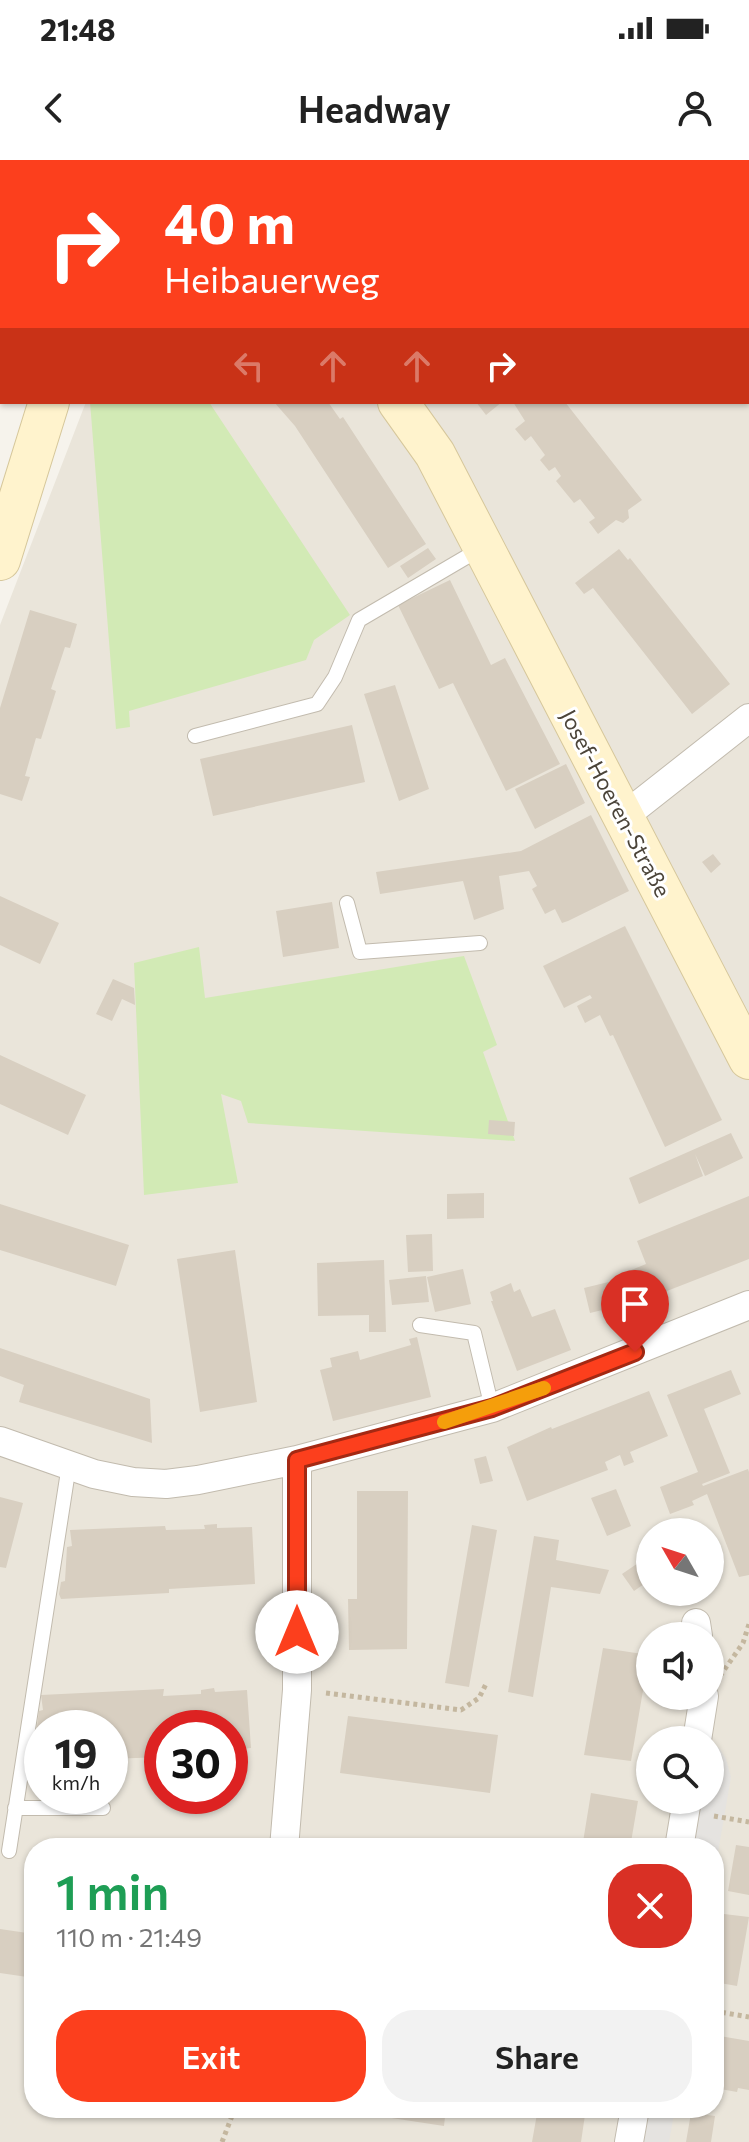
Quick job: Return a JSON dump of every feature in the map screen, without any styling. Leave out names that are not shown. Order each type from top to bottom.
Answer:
[{"type":"street","points":[[2,545],[48,404]]},
{"type":"street","name":"Josef-Hoeren-Straße","points":[[399,404],[435,454],[749,1059]]},
{"type":"street","points":[[622,818],[749,718]]},
{"type":"street","points":[[0,1441],[69,1465],[133,1482],[166,1484],[198,1480],[297,1460],[492,1408],[749,1305]]},
{"type":"street","points":[[285,1838],[297,1690],[297,1460]]},
{"type":"street","points":[[681,1838],[685,1814]]},
{"type":"street","points":[[629,2142],[633,2118]]},
{"type":"lane","points":[[195,736],[317,704],[335,677],[359,620],[483,546]]},
{"type":"lane","points":[[347,903],[360,952],[480,943]]},
{"type":"lane","points":[[420,1325],[474,1333],[492,1408]]},
{"type":"lane","points":[[9,1851],[69,1465]]},
{"type":"lane","points":[[15,1808],[24,1808]]},
{"type":"path","points":[[724,1669],[743,1643],[749,1624]]},
{"type":"path","points":[[297,1690],[461,1710],[479,1698],[487,1682]]},
{"type":"path","points":[[724,2013],[749,2017]]},
{"type":"path","points":[[222,2142],[231,2118]]},
{"type":"shaded area","points":[[85,404],[749,404],[749,2142],[0,2142],[0,625]]},
{"type":"shaded area","points":[[724,1756],[731,1777],[721,1838],[693,1838],[697,1814],[724,1814]]},
{"type":"shaded area","points":[[648,2118],[673,2118],[669,2142],[644,2142]]},
{"type":"green space","points":[[90,404],[210,404],[350,615],[314,640],[306,660],[129,711],[130,727],[116,729]]},
{"type":"green space","points":[[199,947],[205,998],[464,956],[497,1045],[483,1052],[515,1141],[248,1123],[241,1101],[221,1094],[238,1183],[144,1195],[134,963]]},
{"type":"building","points":[[276,404],[329,404],[340,419],[343,417],[426,544],[388,568],[295,426]]},
{"type":"building","points":[[478,404],[500,404],[486,415]]},
{"type":"building","points":[[514,404],[567,404],[642,500],[628,510],[629,518],[623,523],[616,520],[598,534],[589,522],[595,518],[580,499],[574,503],[556,481],[561,476],[555,467],[549,471],[540,460],[545,455],[531,436],[525,441],[515,429],[525,421]]},
{"type":"building","points":[[428,548],[436,559],[408,578],[400,566]]},
{"type":"building","points":[[619,549],[628,560],[630,558],[730,684],[692,714],[593,588],[584,594],[575,583]]},
{"type":"building","points":[[450,580],[491,665],[505,658],[560,764],[506,791],[453,683],[439,689],[398,605]]},
{"type":"building","points":[[30,610],[77,624],[70,648],[65,647],[51,689],[56,691],[41,739],[36,738],[25,776],[30,777],[22,801],[0,794],[0,708]]},
{"type":"building","points":[[395,685],[429,789],[399,801],[364,694]]},
{"type":"building","points":[[352,725],[365,782],[213,816],[200,759]]},
{"type":"building","points":[[566,764],[585,803],[535,829],[515,789]]},
{"type":"building","points":[[591,815],[629,891],[568,921],[562,923],[555,909],[545,914],[532,889],[537,886],[529,871],[499,876],[504,909],[474,920],[463,881],[380,894],[376,872],[521,851]]},
{"type":"building","points":[[713,854],[721,864],[711,873],[702,862]]},
{"type":"building","points":[[0,896],[59,923],[40,964],[0,945]]},
{"type":"building","points":[[332,902],[339,948],[283,957],[276,911]]},
{"type":"building","points":[[625,926],[722,1120],[665,1147],[613,1035],[610,1036],[600,1015],[585,1023],[577,1006],[592,998],[590,995],[564,1008],[543,966]]},
{"type":"building","points":[[113,979],[134,988],[135,1005],[122,999],[112,1021],[96,1014]]},
{"type":"building","points":[[0,1055],[86,1095],[68,1135],[0,1104]]},
{"type":"building","points":[[489,1120],[515,1122],[514,1136],[488,1134]]},
{"type":"building","points":[[731,1133],[743,1158],[705,1176],[695,1154],[703,1176],[639,1204],[629,1178]]},
{"type":"building","points":[[484,1193],[484,1218],[447,1219],[447,1194]]},
{"type":"building","points":[[749,1196],[749,1259],[631,1305],[590,1313],[584,1288],[625,1278],[624,1273],[646,1264],[637,1241]]},
{"type":"building","points":[[0,1204],[129,1245],[116,1286],[0,1250]]},
{"type":"building","points":[[432,1234],[433,1271],[408,1272],[406,1235]]},
{"type":"building","points":[[235,1250],[257,1402],[200,1412],[177,1259]]},
{"type":"building","points":[[384,1260],[386,1332],[369,1332],[369,1315],[318,1316],[317,1263]]},
{"type":"building","points":[[463,1269],[471,1304],[435,1312],[427,1277]]},
{"type":"building","points":[[426,1276],[429,1302],[392,1305],[389,1280]]},
{"type":"building","points":[[511,1283],[514,1292],[520,1289],[532,1317],[555,1309],[571,1350],[517,1371],[490,1292]]},
{"type":"building","points":[[417,1337],[431,1397],[333,1421],[320,1370],[332,1367],[330,1358],[358,1351],[360,1360],[411,1345],[409,1339]]},
{"type":"building","points":[[0,1348],[150,1399],[152,1443],[19,1402],[24,1385],[0,1376]]},
{"type":"building","points":[[731,1370],[741,1394],[704,1409],[730,1473],[702,1484],[748,1469],[749,1575],[739,1577],[724,1538],[724,1518],[716,1518],[707,1494],[692,1501],[694,1505],[670,1514],[660,1487],[698,1472],[667,1395]]},
{"type":"building","points":[[649,1391],[668,1436],[630,1452],[634,1462],[624,1466],[620,1455],[605,1462],[608,1470],[527,1501],[507,1447],[551,1427]]},
{"type":"building","points":[[486,1456],[493,1481],[480,1484],[474,1459]]},
{"type":"building","points":[[616,1489],[631,1526],[607,1536],[591,1498]]},
{"type":"building","points":[[357,1491],[408,1491],[407,1649],[349,1650],[348,1599],[357,1599]]},
{"type":"building","points":[[0,1497],[23,1503],[6,1568],[0,1567]]},
{"type":"building","points":[[217,1524],[217,1528],[252,1527],[255,1584],[61,1599],[59,1594],[61,1582],[65,1581],[67,1547],[72,1546],[70,1530],[165,1526],[166,1530],[205,1529],[204,1525]]},
{"type":"building","points":[[472,1525],[497,1530],[469,1687],[445,1683]]},
{"type":"building","points":[[534,1536],[559,1540],[556,1560],[609,1570],[600,1594],[551,1587],[533,1697],[508,1692]]},
{"type":"building","points":[[636,1564],[636,1590],[634,1591],[622,1574]]},
{"type":"building","points":[[603,1648],[636,1653],[636,1710],[640,1710],[631,1761],[584,1755]]},
{"type":"building","points":[[164,1689],[163,1696],[201,1694],[201,1690],[247,1690],[251,1748],[248,1748],[248,1710],[144,1710],[144,1758],[128,1758],[128,1710],[43,1710],[41,1695]]},
{"type":"building","points":[[348,1716],[498,1735],[490,1793],[340,1773]]},
{"type":"building","points":[[591,1793],[636,1801],[632,1838],[584,1838]]},
{"type":"building","points":[[736,1845],[749,1847],[749,1895],[728,1891]]},
{"type":"building","points":[[724,1914],[749,1917],[737,1986],[724,1984]]},
{"type":"building","points":[[0,1929],[24,1933],[24,1977],[0,1973]]},
{"type":"building","points":[[724,2037],[749,2041],[749,2090],[738,2088],[737,2092],[724,2090]]},
{"type":"building","points":[[392,2118],[445,2118],[444,2126]]},
{"type":"building","points":[[536,2118],[585,2118],[581,2142],[532,2142]]},
{"type":"building","points":[[690,2118],[715,2118],[711,2142],[686,2142]]},
{"type":"slow traffic","points":[[444,1422],[544,1388]]},
{"type":"route","points":[[297,1632],[297,1460],[492,1408],[635,1352]]}]
